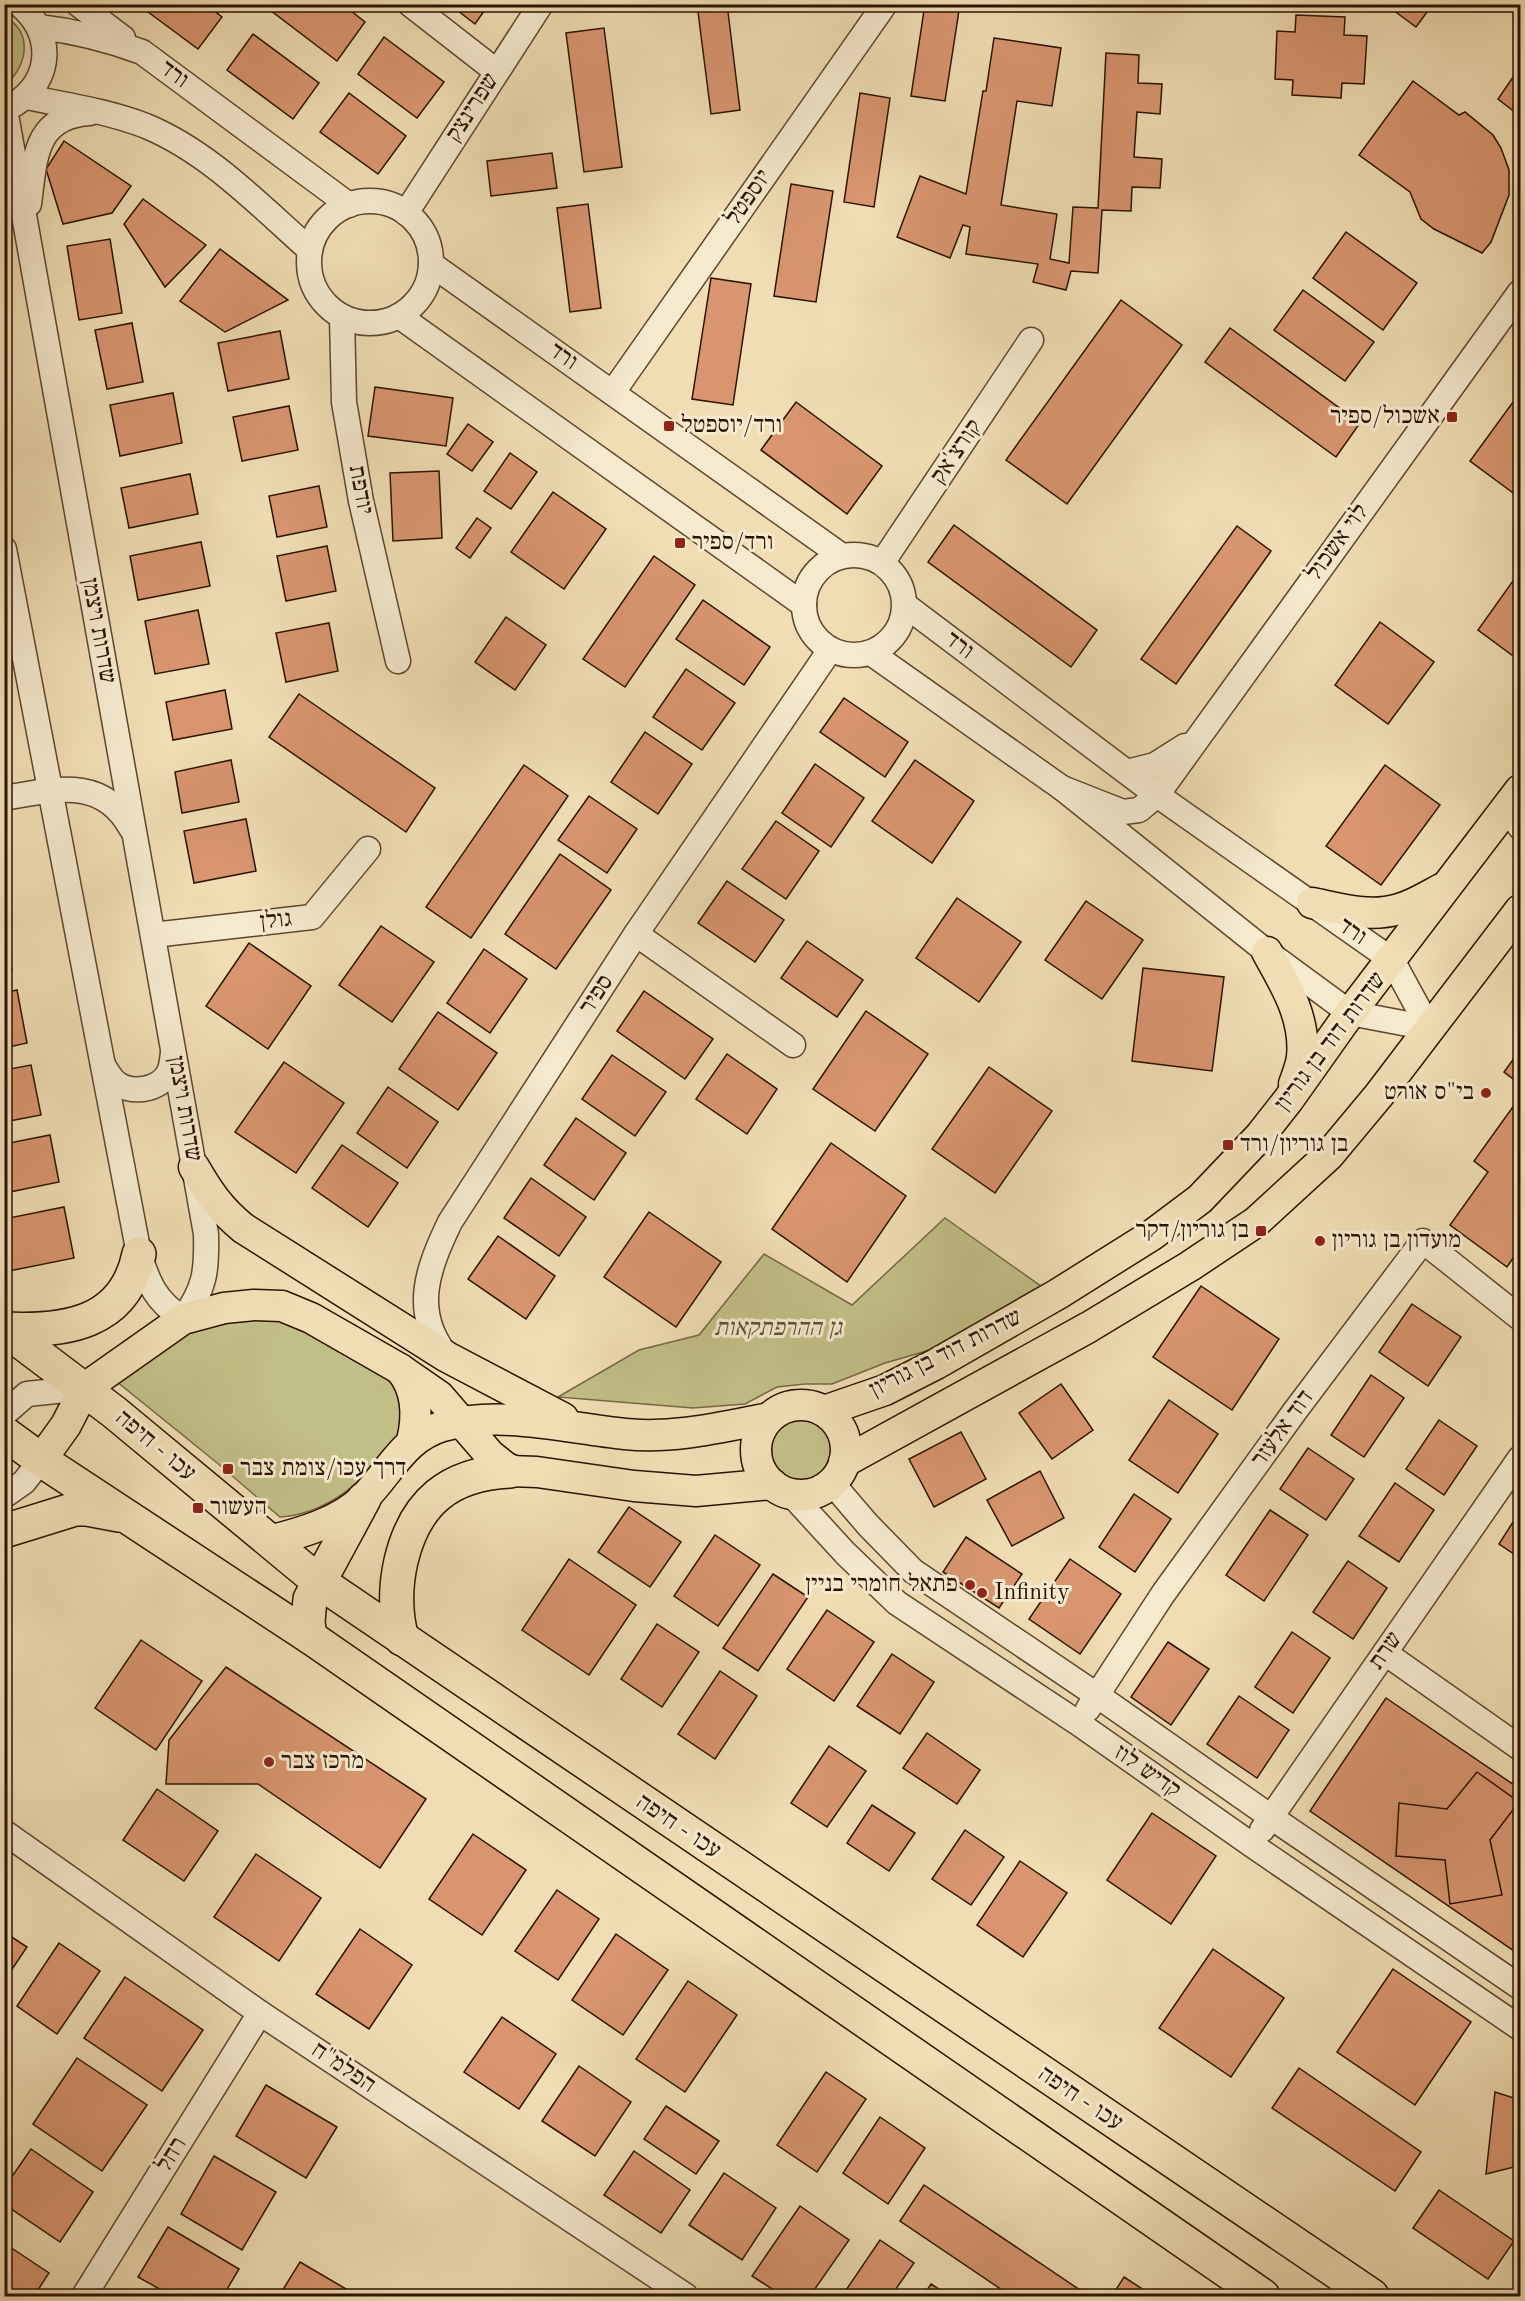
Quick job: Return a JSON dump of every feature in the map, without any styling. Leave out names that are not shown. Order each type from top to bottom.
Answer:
[{"type":"highway","points":[[4,1329],[53,1330],[70,1326],[103,1312],[125,1292],[135,1274],[139,1254]]},
{"type":"highway","name":"עכו - חיפה","points":[[4,1329],[85,1388],[318,1581],[1372,2296]]},
{"type":"highway","points":[[4,1432],[41,1460],[310,1637],[1263,2296]]},
{"type":"highway","points":[[402,1639],[397,1616],[396,1581],[412,1525],[430,1502],[460,1482],[490,1472],[510,1471]]},
{"type":"highway","points":[[310,1637],[308,1622],[310,1599],[364,1499]]},
{"type":"highway","points":[[4,1531],[75,1509],[127,1516]]},
{"type":"main road","name":"שדרות דוד בן גוריון","points":[[824,1411],[885,1390],[936,1364],[1058,1294],[1152,1235],[1200,1199],[1260,1136],[1447,886],[1517,810]]},
{"type":"main road","points":[[1312,903],[1366,914],[1385,912],[1401,909],[1447,886]]},
{"type":"main road","name":"שדרות דוד בן גוריון","points":[[838,1472],[1089,1327],[1190,1266],[1256,1221],[1329,1155],[1379,1095],[1517,917]]},
{"type":"main road","points":[[1267,952],[1294,1002],[1300,1020],[1302,1058],[1289,1099]]},
{"type":"main road","points":[[194,1167],[209,1193],[224,1212],[243,1228],[447,1357],[552,1414],[591,1429]]},
{"type":"main road","points":[[41,1460],[66,1425],[85,1388],[183,1319],[224,1308],[254,1305],[282,1306],[311,1318],[400,1369],[439,1396],[490,1455],[510,1471],[537,1472],[634,1486],[696,1491],[782,1489],[813,1494],[838,1472],[846,1447],[843,1433],[835,1420],[824,1411],[810,1406],[795,1405],[781,1409],[769,1418],[760,1430],[756,1444],[756,1459],[762,1473],[782,1489]]},
{"type":"main road","points":[[400,1369],[406,1376],[416,1401],[416,1422],[412,1441]]},
{"type":"main road","points":[[269,1541],[324,1523],[350,1509],[364,1499],[412,1441],[428,1432],[464,1423],[505,1420],[627,1435],[686,1434],[769,1418]]},
{"type":"street","points":[[5,109],[26,97],[38,82],[44,64],[45,45],[39,27],[30,13],[19,4]]},
{"type":"street","points":[[78,4],[142,52]]},
{"type":"street","points":[[410,4],[496,71]]},
{"type":"street","name":"שפרינצק","points":[[406,213],[541,4]]},
{"type":"street","name":"יוספטל","points":[[613,392],[885,4]]},
{"type":"street","name":"ורד","points":[[39,27],[74,31],[109,39],[142,52],[350,205]]},
{"type":"street","points":[[26,97],[104,112],[147,127],[174,140],[222,172],[310,250]]},
{"type":"street","name":"שדרות ויצמן","points":[[5,109],[206,1234],[204,1278],[197,1299],[183,1319]]},
{"type":"street","points":[[26,224],[36,155],[51,125],[67,116],[104,112]]},
{"type":"street","points":[[369,201],[388,204],[406,213],[420,227],[428,245],[431,264],[426,285],[421,294],[416,302],[399,316],[381,323],[361,323],[342,317],[326,305],[315,289],[309,270],[310,250],[318,230],[332,215],[350,205],[369,201]]},
{"type":"street","name":"ורד","points":[[431,264],[842,556]]},
{"type":"street","name":"לוי אשכול","points":[[1157,795],[1521,292]]},
{"type":"street","points":[[399,316],[804,605]]},
{"type":"street","name":"יודפת","points":[[342,317],[344,402],[361,501],[398,661]]},
{"type":"street","name":"קורצ'אק","points":[[882,563],[1031,340]]},
{"type":"street","points":[[4,549],[139,1254],[148,1283],[158,1298],[169,1310],[183,1319]]},
{"type":"street","points":[[842,556],[870,557],[882,563],[899,581],[905,605],[903,621],[896,634],[885,646],[871,653],[857,656],[843,655],[830,650],[819,642],[805,618],[804,605],[807,588],[814,574],[826,563],[842,556]]},
{"type":"street","name":"ורד","points":[[905,605],[1157,795],[1392,960],[1429,1028]]},
{"type":"street","name":"ספיר","points":[[447,1357],[432,1334],[425,1307],[428,1281],[436,1252],[450,1222],[636,934],[830,650]]},
{"type":"street","points":[[871,653],[1062,788],[1267,952],[1350,1013],[1429,1028]]},
{"type":"street","points":[[1127,772],[1155,765],[1195,740]]},
{"type":"street","points":[[1062,788],[1123,812],[1139,810],[1157,795]]},
{"type":"street","points":[[4,798],[51,790],[73,789],[100,796],[125,817],[134,832]]},
{"type":"street","name":"גולן","points":[[153,935],[312,917],[368,849]]},
{"type":"street","points":[[636,934],[793,1045]]},
{"type":"street","points":[[103,1065],[115,1082],[132,1089],[144,1089],[163,1080],[169,1072],[173,1050]]},
{"type":"street","name":"דוד אלעזר","points":[[1078,1724],[1163,1594],[1295,1411],[1423,1241],[1521,1318]]},
{"type":"street","points":[[4,1414],[27,1394],[85,1388]]},
{"type":"street","name":"שרת","points":[[1252,1845],[1521,1458]]},
{"type":"street","points":[[4,1496],[24,1482],[41,1460]]},
{"type":"street","name":"קדיש לוז","points":[[838,1472],[868,1525],[913,1571],[1521,1987]]},
{"type":"street","name":"קדיש לוז","points":[[782,1489],[897,1603],[1078,1724],[1521,2028]]},
{"type":"street","points":[[1385,1653],[1521,1748]]},
{"type":"street","name":"הפלמ\"ח","points":[[4,1832],[260,2013],[686,2296]]},
{"type":"street","name":"רחל","points":[[84,2296],[260,2013]]},
{"type":"green space","points":[[5,17],[20,32],[24,41],[24,50],[18,69],[5,85]]},
{"type":"green space","name":"גן ההרפתקאות","points":[[945,1218],[1045,1289],[930,1350],[885,1363],[832,1384],[777,1387],[745,1404],[693,1408],[558,1397],[639,1350],[699,1335],[764,1254],[852,1305]]},
{"type":"green space","points":[[281,1316],[401,1384],[400,1444],[346,1492],[315,1509],[280,1517],[116,1381],[184,1335],[216,1320]]},
{"type":"green space","points":[[801,1420],[818,1425],[826,1433],[831,1450],[826,1467],[818,1475],[801,1480],[784,1475],[776,1467],[771,1450],[776,1433],[784,1425]]},
{"type":"building","points":[[141,4],[205,4],[222,17],[198,49],[140,6]]},
{"type":"building","points":[[274,4],[342,4],[365,22],[337,61],[270,10]]},
{"type":"building","points":[[449,4],[489,4],[475,24]]},
{"type":"building","points":[[697,4],[727,4],[740,110],[711,114]]},
{"type":"building","points":[[925,4],[960,4],[945,101],[911,96]]},
{"type":"building","points":[[1385,4],[1433,4],[1416,27]]},
{"type":"building","points":[[1296,15],[1345,17],[1344,35],[1367,36],[1364,84],[1342,83],[1341,98],[1292,95],[1293,80],[1275,79],[1277,31],[1295,32]]},
{"type":"building","points":[[604,28],[622,167],[584,172],[566,33]]},
{"type":"building","points":[[253,34],[319,83],[293,119],[227,70]]},
{"type":"building","points":[[384,37],[444,82],[417,118],[358,74]]},
{"type":"building","points":[[994,38],[1061,48],[1052,106],[1017,101],[1001,205],[1057,214],[1050,259],[1069,263],[1073,207],[1098,208],[1106,53],[1139,55],[1138,83],[1162,84],[1160,114],[1137,112],[1134,157],[1162,159],[1160,188],[1132,187],[1131,211],[1102,210],[1098,273],[1071,271],[1066,290],[1033,282],[1038,264],[966,254],[970,227],[963,225],[950,258],[897,237],[920,176],[966,194]]},
{"type":"building","points":[[1520,67],[1520,116],[1498,99]]},
{"type":"building","points":[[1413,81],[1459,115],[1465,112],[1493,135],[1501,148],[1509,170],[1509,195],[1491,242],[1482,253],[1434,229],[1421,219],[1410,192],[1359,155]]},
{"type":"building","points":[[349,93],[406,136],[378,174],[320,132]]},
{"type":"building","points":[[860,93],[890,98],[874,207],[844,202]]},
{"type":"building","points":[[64,141],[131,186],[112,213],[63,224],[46,169]]},
{"type":"building","points":[[552,153],[557,188],[491,196],[487,161]]},
{"type":"building","points":[[791,184],[833,191],[816,302],[774,296]]},
{"type":"building","points":[[143,199],[206,245],[165,287],[124,224]]},
{"type":"building","points":[[588,204],[601,308],[570,312],[557,208]]},
{"type":"building","points":[[1346,232],[1417,283],[1383,330],[1313,278]]},
{"type":"building","points":[[110,239],[122,313],[79,320],[67,246]]},
{"type":"building","points":[[220,249],[288,300],[225,332],[180,301]]},
{"type":"building","points":[[711,278],[751,284],[733,405],[692,399]]},
{"type":"building","points":[[1303,290],[1374,342],[1345,381],[1274,330]]},
{"type":"building","points":[[1121,300],[1182,345],[1067,504],[1006,460]]},
{"type":"building","points":[[132,323],[143,382],[107,389],[95,330]]},
{"type":"building","points":[[1230,328],[1360,423],[1336,457],[1205,362]]},
{"type":"building","points":[[280,331],[289,379],[228,391],[218,343]]},
{"type":"building","points":[[375,387],[453,398],[446,446],[368,436]]},
{"type":"building","points":[[173,393],[182,443],[120,456],[110,405]]},
{"type":"building","points":[[796,402],[882,466],[847,514],[761,450]]},
{"type":"building","points":[[1513,402],[1520,408],[1520,498],[1470,461]]},
{"type":"building","points":[[289,406],[298,450],[242,461],[233,417]]},
{"type":"building","points":[[468,424],[493,442],[472,471],[447,454]]},
{"type":"building","points":[[510,453],[537,472],[511,509],[484,491]]},
{"type":"building","points":[[439,471],[442,538],[393,541],[390,473]]},
{"type":"building","points":[[190,474],[198,514],[129,528],[121,488]]},
{"type":"building","points":[[319,486],[327,527],[277,537],[269,496]]},
{"type":"building","points":[[553,492],[606,529],[564,589],[511,552]]},
{"type":"building","points":[[477,518],[491,528],[470,558],[456,548]]},
{"type":"building","points":[[954,525],[1097,630],[1071,667],[928,562]]},
{"type":"building","points":[[1237,526],[1271,551],[1176,684],[1141,659]]},
{"type":"building","points":[[201,542],[210,586],[138,600],[130,556]]},
{"type":"building","points":[[327,546],[336,591],[286,601],[277,556]]},
{"type":"building","points":[[654,556],[695,585],[625,687],[583,659]]},
{"type":"building","points":[[1520,571],[1520,661],[1478,630]]},
{"type":"building","points":[[703,600],[770,647],[744,685],[676,639]]},
{"type":"building","points":[[198,610],[209,664],[155,674],[145,621]]},
{"type":"building","points":[[506,617],[546,645],[515,690],[475,662]]},
{"type":"building","points":[[1380,622],[1434,662],[1388,724],[1335,685]]},
{"type":"building","points":[[329,623],[338,671],[286,682],[276,633]]},
{"type":"building","points":[[686,669],[735,703],[702,750],[653,717]]},
{"type":"building","points":[[225,690],[232,729],[173,740],[166,702]]},
{"type":"building","points":[[299,694],[435,788],[406,832],[269,737]]},
{"type":"building","points":[[844,698],[908,742],[885,777],[820,732]]},
{"type":"building","points":[[645,732],[692,764],[658,814],[611,782]]},
{"type":"building","points":[[231,760],[239,802],[182,813],[175,772]]},
{"type":"building","points":[[915,760],[974,801],[932,863],[872,821]]},
{"type":"building","points":[[815,764],[864,798],[831,847],[782,813]]},
{"type":"building","points":[[524,765],[568,796],[471,938],[426,907]]},
{"type":"building","points":[[1385,765],[1440,805],[1381,885],[1326,846]]},
{"type":"building","points":[[589,796],[637,829],[607,873],[558,840]]},
{"type":"building","points":[[246,819],[256,871],[194,883],[184,831]]},
{"type":"building","points":[[776,821],[819,851],[786,899],[742,869]]},
{"type":"building","points":[[560,854],[611,890],[556,969],[505,934]]},
{"type":"building","points":[[727,881],[784,920],[755,962],[698,923]]},
{"type":"building","points":[[957,898],[1021,942],[979,1002],[916,958]]},
{"type":"building","points":[[1086,901],[1143,940],[1102,999],[1045,960]]},
{"type":"building","points":[[381,926],[434,962],[392,1022],[339,985]]},
{"type":"building","points":[[4,928],[12,970],[4,971]]},
{"type":"building","points":[[807,941],[863,980],[837,1017],[781,978]]},
{"type":"building","points":[[249,943],[311,986],[268,1049],[206,1006]]},
{"type":"building","points":[[484,949],[527,979],[490,1033],[447,1003]]},
{"type":"building","points":[[1143,968],[1224,977],[1212,1071],[1132,1061]]},
{"type":"building","points":[[17,990],[27,1043],[4,1048],[4,993]]},
{"type":"building","points":[[644,991],[713,1039],[685,1079],[617,1031]]},
{"type":"building","points":[[866,1011],[928,1054],[875,1131],[813,1089]]},
{"type":"building","points":[[438,1012],[497,1053],[458,1110],[399,1069]]},
{"type":"building","points":[[1520,1050],[1520,1084],[1504,1072]]},
{"type":"building","points":[[727,1054],[777,1089],[747,1134],[696,1099]]},
{"type":"building","points":[[612,1055],[666,1092],[635,1136],[582,1099]]},
{"type":"building","points":[[284,1062],[344,1103],[296,1173],[235,1132]]},
{"type":"building","points":[[31,1065],[41,1115],[4,1122],[4,1070]]},
{"type":"building","points":[[989,1067],[1052,1111],[995,1193],[932,1149]]},
{"type":"building","points":[[388,1087],[438,1122],[407,1168],[357,1133]]},
{"type":"building","points":[[1520,1097],[1520,1248],[1507,1267],[1450,1225],[1488,1172],[1474,1161]]},
{"type":"building","points":[[576,1118],[626,1153],[594,1200],[544,1165]]},
{"type":"building","points":[[50,1135],[59,1182],[5,1193],[4,1144]]},
{"type":"building","points":[[831,1143],[906,1196],[847,1282],[772,1229]]},
{"type":"building","points":[[342,1145],[398,1183],[368,1227],[312,1188]]},
{"type":"building","points":[[531,1178],[586,1217],[559,1256],[504,1218]]},
{"type":"building","points":[[64,1207],[74,1258],[4,1272],[4,1219]]},
{"type":"building","points":[[649,1212],[721,1262],[676,1327],[604,1277]]},
{"type":"building","points":[[498,1236],[555,1276],[526,1319],[468,1279]]},
{"type":"building","points":[[1201,1286],[1279,1339],[1232,1410],[1153,1357]]},
{"type":"building","points":[[1412,1304],[1461,1337],[1428,1386],[1379,1352]]},
{"type":"building","points":[[1371,1375],[1404,1398],[1364,1457],[1331,1435]]},
{"type":"building","points":[[1061,1384],[1093,1430],[1052,1459],[1019,1413]]},
{"type":"building","points":[[1169,1400],[1218,1434],[1178,1493],[1129,1460]]},
{"type":"building","points":[[1439,1420],[1477,1446],[1444,1495],[1406,1469]]},
{"type":"building","points":[[961,1432],[986,1479],[934,1507],[909,1459]]},
{"type":"building","points":[[1308,1448],[1354,1479],[1326,1520],[1280,1489]]},
{"type":"building","points":[[1040,1471],[1064,1518],[1012,1546],[987,1500]]},
{"type":"building","points":[[1395,1483],[1434,1510],[1399,1562],[1359,1536]]},
{"type":"building","points":[[1134,1494],[1171,1519],[1135,1572],[1099,1547]]},
{"type":"building","points":[[629,1507],[681,1542],[650,1587],[598,1552]]},
{"type":"building","points":[[1270,1510],[1308,1535],[1264,1601],[1226,1575]]},
{"type":"building","points":[[1520,1511],[1520,1558],[1499,1544]]},
{"type":"building","points":[[715,1535],[760,1565],[718,1626],[674,1596]]},
{"type":"building","points":[[966,1537],[1022,1574],[999,1608],[943,1572]]},
{"type":"building","points":[[569,1559],[636,1605],[589,1675],[522,1630]]},
{"type":"building","points":[[1070,1559],[1121,1594],[1080,1654],[1029,1619]]},
{"type":"building","points":[[1348,1561],[1387,1588],[1353,1639],[1313,1612]]},
{"type":"building","points":[[773,1574],[808,1597],[758,1671],[723,1648]]},
{"type":"building","points":[[827,1610],[874,1642],[834,1701],[787,1669]]},
{"type":"building","points":[[657,1624],[699,1652],[662,1707],[621,1679]]},
{"type":"building","points":[[1292,1632],[1330,1658],[1293,1713],[1255,1687]]},
{"type":"building","points":[[141,1640],[202,1681],[156,1750],[95,1708]]},
{"type":"building","points":[[1168,1642],[1209,1669],[1171,1725],[1131,1697]]},
{"type":"building","points":[[892,1654],[934,1682],[900,1734],[857,1706]]},
{"type":"building","name":"מרכז צבר","points":[[226,1667],[426,1799],[380,1868],[258,1784],[166,1784],[169,1740]]},
{"type":"building","points":[[720,1671],[757,1696],[715,1759],[678,1734]]},
{"type":"building","points":[[1239,1696],[1289,1730],[1257,1778],[1207,1744]]},
{"type":"building","points":[[1386,1698],[1520,1789],[1520,1955],[1310,1811]]},
{"type":"building","points":[[927,1733],[980,1770],[957,1804],[903,1768]]},
{"type":"building","points":[[829,1746],[866,1771],[827,1827],[791,1803]]},
{"type":"building","points":[[1477,1772],[1519,1802],[1490,1840],[1502,1895],[1450,1904],[1445,1860],[1396,1856],[1399,1803],[1447,1809]]},
{"type":"building","points":[[157,1789],[218,1831],[184,1881],[123,1840]]},
{"type":"building","points":[[872,1805],[915,1833],[889,1871],[847,1843]]},
{"type":"building","points":[[1152,1813],[1216,1856],[1171,1924],[1107,1880]]},
{"type":"building","points":[[965,1830],[1004,1857],[971,1905],[932,1879]]},
{"type":"building","points":[[473,1834],[526,1870],[482,1935],[429,1899]]},
{"type":"building","points":[[256,1854],[321,1898],[279,1961],[214,1917]]},
{"type":"building","points":[[1020,1861],[1067,1893],[1023,1957],[977,1925]]},
{"type":"building","points":[[557,1890],[599,1919],[558,1980],[515,1951]]},
{"type":"building","points":[[360,1929],[412,1965],[369,2029],[316,1994]]},
{"type":"building","points":[[4,1932],[27,1947],[4,1981]]},
{"type":"building","points":[[616,1934],[668,1970],[623,2035],[572,2000]]},
{"type":"building","points":[[59,1943],[100,1971],[57,2034],[17,2006]]},
{"type":"building","points":[[1213,1949],[1284,1998],[1231,2077],[1159,2028]]},
{"type":"building","points":[[1393,1969],[1471,2022],[1415,2105],[1337,2052]]},
{"type":"building","points":[[125,1977],[203,2030],[162,2091],[84,2038]]},
{"type":"building","points":[[688,1981],[737,2015],[685,2092],[636,2059]]},
{"type":"building","points":[[502,2017],[556,2054],[519,2109],[464,2072]]},
{"type":"building","points":[[77,2058],[147,2105],[102,2171],[33,2124]]},
{"type":"building","points":[[579,2066],[631,2102],[595,2156],[542,2121]]},
{"type":"building","points":[[1299,2068],[1421,2152],[1395,2191],[1272,2108]]},
{"type":"building","points":[[826,2072],[866,2099],[817,2172],[777,2145]]},
{"type":"building","points":[[266,2085],[337,2127],[306,2178],[236,2136]]},
{"type":"building","points":[[1495,2092],[1520,2100],[1520,2179],[1518,2166],[1486,2174]]},
{"type":"building","points":[[666,2106],[719,2141],[696,2174],[644,2139]]},
{"type":"building","points":[[880,2117],[925,2148],[888,2204],[843,2173]]},
{"type":"building","points":[[31,2149],[93,2192],[60,2242],[4,2204],[4,2188]]},
{"type":"building","points":[[634,2151],[690,2190],[661,2233],[604,2195]]},
{"type":"building","points":[[214,2156],[276,2192],[242,2250],[181,2214]]},
{"type":"building","points":[[724,2173],[776,2208],[742,2260],[689,2225]]},
{"type":"building","points":[[924,2185],[1083,2292],[1080,2296],[1011,2296],[900,2221]]},
{"type":"building","points":[[1439,2190],[1514,2241],[1488,2279],[1413,2228]]},
{"type":"building","points":[[800,2206],[849,2240],[810,2296],[783,2296],[752,2276]]},
{"type":"building","points":[[168,2227],[239,2269],[223,2296],[172,2296],[138,2277]]},
{"type":"building","points":[[880,2240],[914,2263],[891,2296],[842,2296]]},
{"type":"building","points":[[4,2243],[49,2273],[34,2296],[4,2296]]},
{"type":"building","points":[[300,2262],[358,2296],[279,2296]]},
{"type":"building","points":[[1124,2277],[1153,2296],[1112,2296]]},
{"type":"building","points":[[931,2284],[950,2296],[923,2296]]},
{"type":"place","name":"אשכול/ספיר","points":[[1452,417]]},
{"type":"place","name":"ורד/יוספטל","points":[[669,426]]},
{"type":"place","name":"ורד/ספיר","points":[[680,543]]},
{"type":"place","name":"בי\"ס אורט","points":[[1486,1093]]},
{"type":"place","name":"בן גוריון/ורד","points":[[1228,1145]]},
{"type":"place","name":"בן גוריון/דקר","points":[[1261,1231]]},
{"type":"place","name":"מועדון בן גוריון","points":[[1320,1241]]},
{"type":"place","name":"דרך עכו/צומת צבר","points":[[228,1469]]},
{"type":"place","name":"העשור","points":[[198,1508]]},
{"type":"place","name":"פתאל חומרי בניין","points":[[970,1585]]},
{"type":"place","name":"Infinity","points":[[982,1593]]},
{"type":"place","name":"מרכז צבר","points":[[269,1762]]}]
